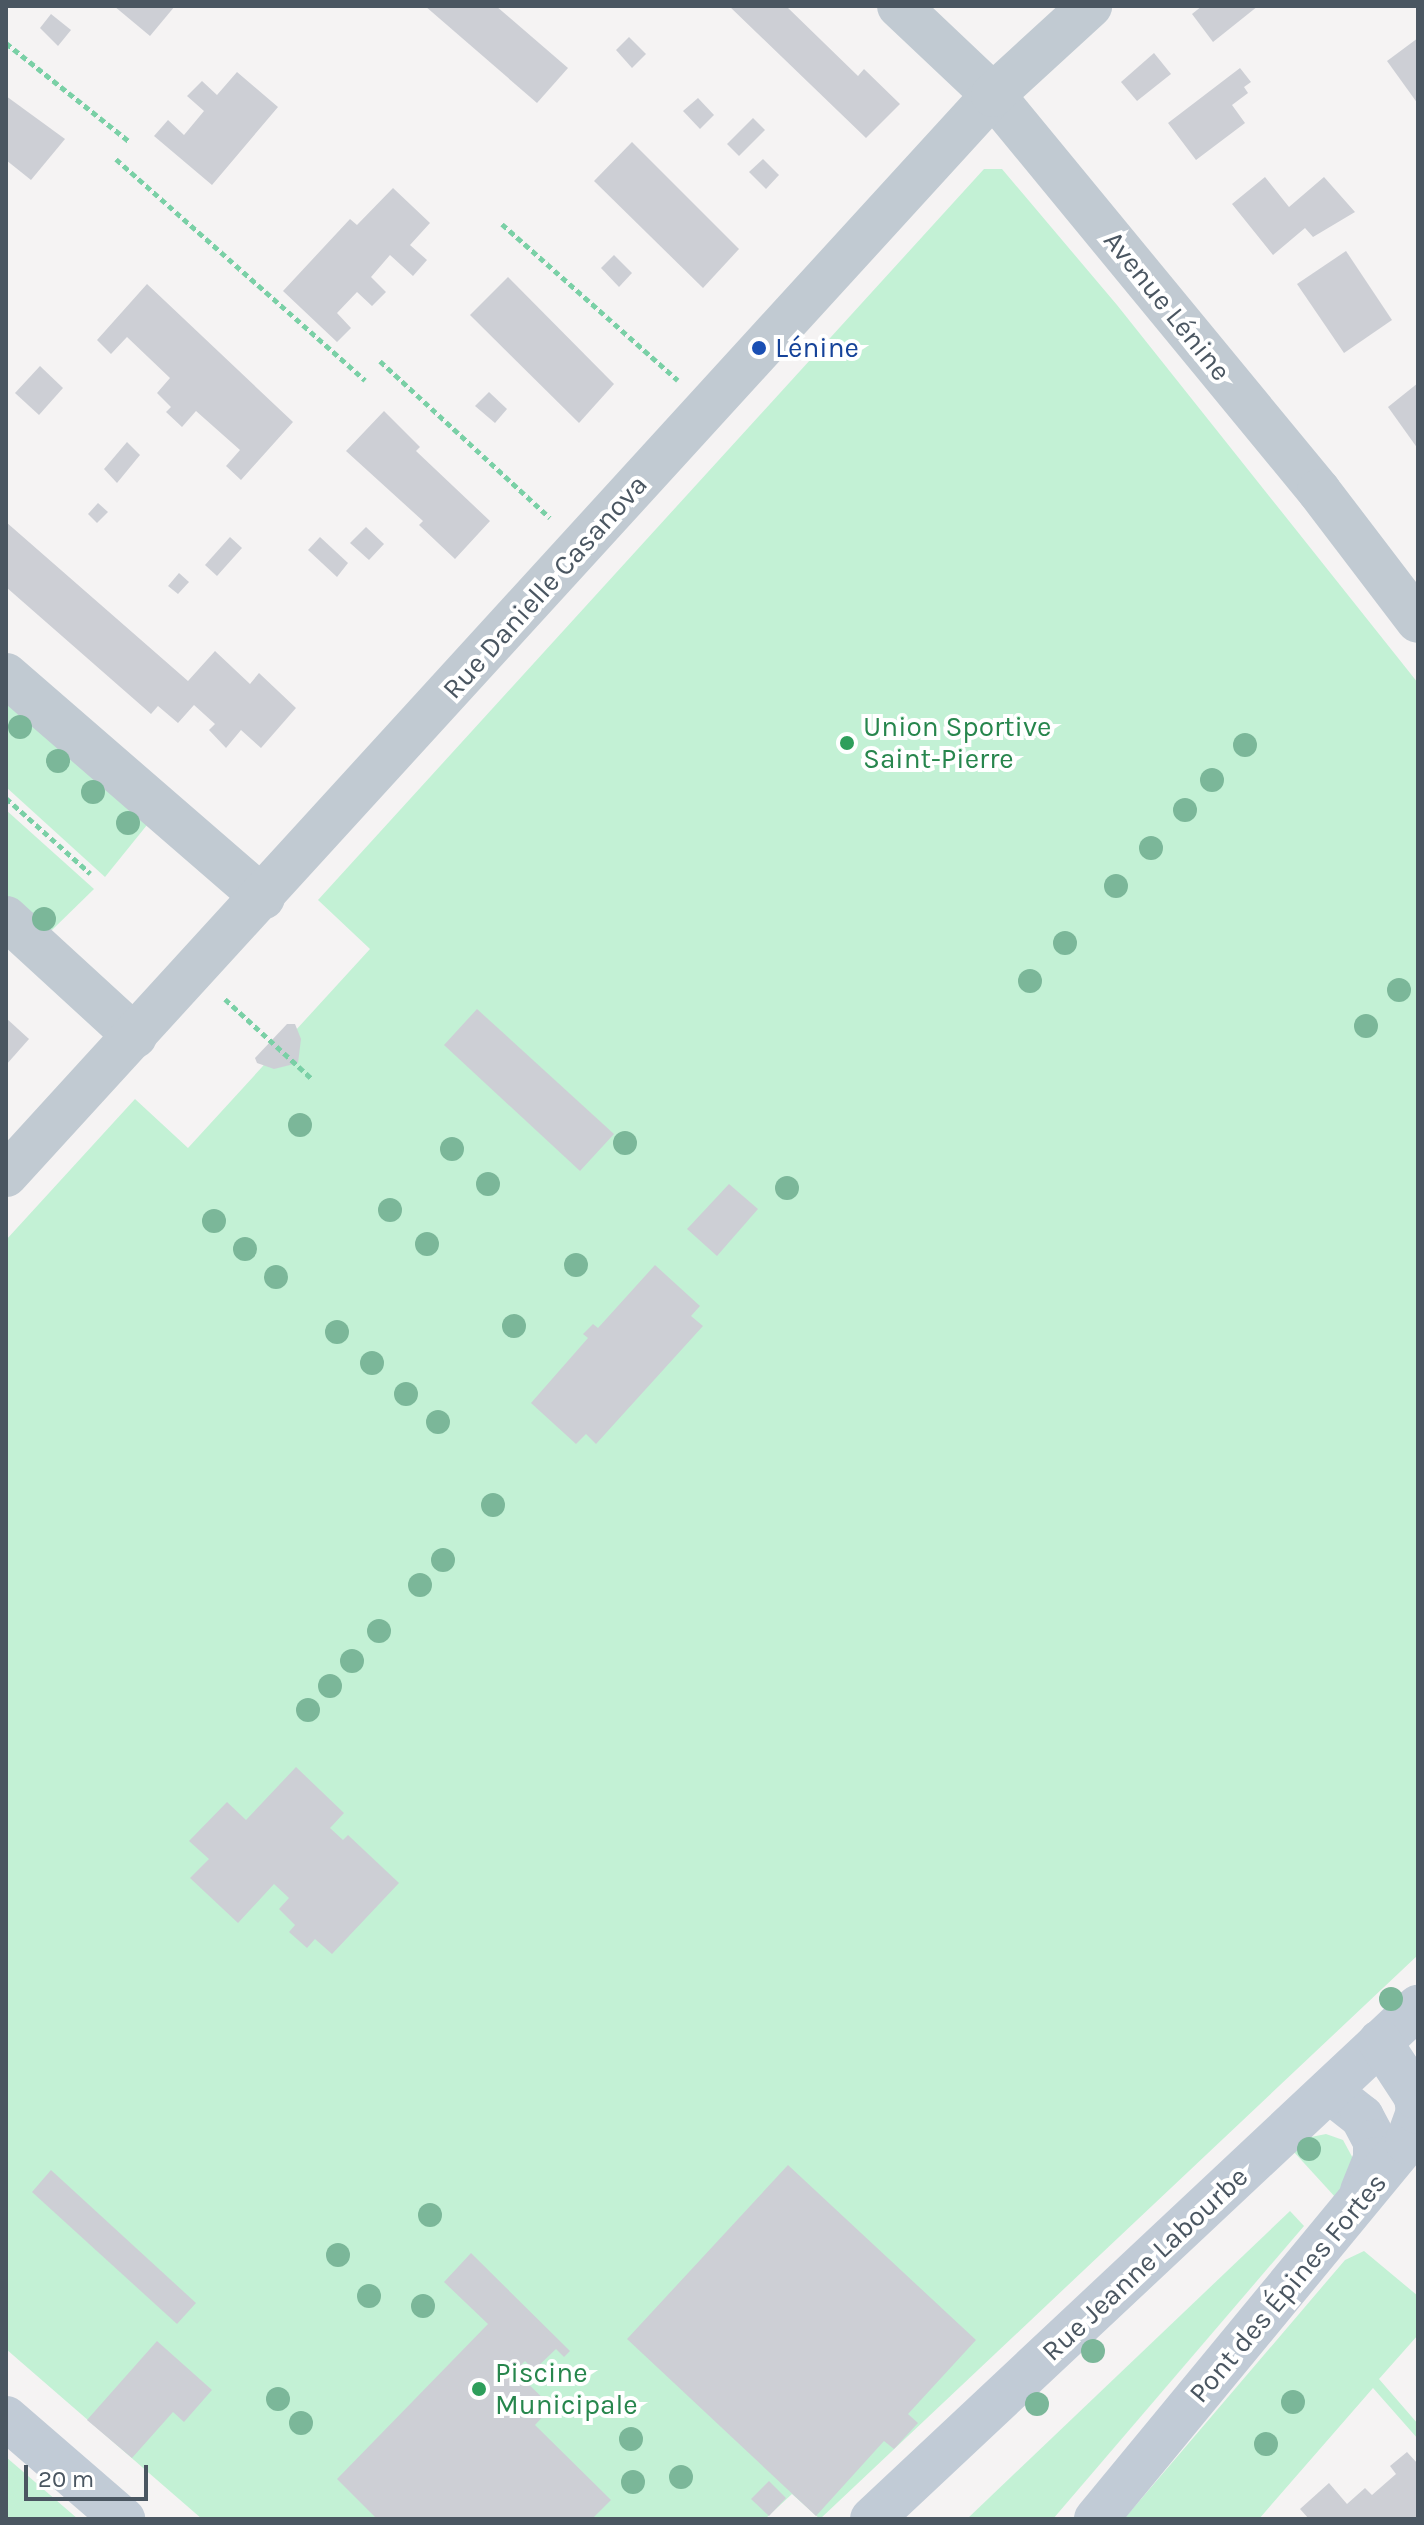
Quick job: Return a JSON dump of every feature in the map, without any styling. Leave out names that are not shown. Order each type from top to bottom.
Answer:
[{"type":"street","name":"Avenue Lénine","points":[[899,6],[993,95],[1319,491],[1418,621]]},
{"type":"street","name":"Rue Danielle Casanova","points":[[6,1175],[263,898],[582,547],[706,405],[993,95],[1090,6]]},
{"type":"street","points":[[6,675],[263,898]]},
{"type":"street","points":[[6,918],[135,1036]]},
{"type":"street","name":"Rue Jeanne Labourbe","points":[[872,2519],[1418,2007]]},
{"type":"street","name":"Pont des Épines Fortes","points":[[1096,2519],[1407,2142],[1418,2112],[1409,2082],[1380,2042]]},
{"type":"street","points":[[1329,2091],[1362,2117],[1375,2141],[1369,2178],[1347,2218]]},
{"type":"street","points":[[6,2418],[123,2519]]},
{"type":"path","points":[[6,43],[130,142]]},
{"type":"path","points":[[116,159],[365,380]]},
{"type":"path","points":[[502,224],[706,405]]},
{"type":"path","points":[[380,361],[582,547]]},
{"type":"path","points":[[6,798],[90,873]]},
{"type":"path","points":[[195,972],[311,1078]]},
{"type":"green space","points":[[984,169],[1002,169],[1117,305],[1418,683],[1418,1955],[820,2519],[792,2494],[765,2519],[202,2519],[6,2349],[6,1240],[135,1099],[188,1148],[370,949],[318,900]]},
{"type":"green space","points":[[6,692],[147,825],[105,877],[6,787]]},
{"type":"green space","points":[[6,810],[94,889],[51,931],[6,902]]},
{"type":"green space","points":[[1326,2134],[1343,2140],[1356,2164],[1336,2198],[1293,2151],[1311,2137]]},
{"type":"green space","points":[[1290,2211],[1304,2226],[1053,2519],[967,2519]]},
{"type":"green space","points":[[1364,2251],[1418,2296],[1418,2335],[1379,2379],[1418,2424],[1418,2439],[1373,2388],[1259,2519],[1124,2519],[1345,2260]]},
{"type":"green space","points":[[6,2457],[78,2519],[6,2519]]},
{"type":"building","points":[[114,6],[175,6],[150,36]]},
{"type":"building","points":[[425,6],[496,6],[568,68],[537,103]]},
{"type":"building","points":[[729,6],[786,6],[858,76],[864,69],[900,104],[866,138]]},
{"type":"building","points":[[1202,6],[1258,6],[1213,42],[1192,14]]},
{"type":"building","points":[[51,14],[71,30],[58,46],[40,28]]},
{"type":"building","points":[[629,37],[646,54],[632,68],[616,50]]},
{"type":"building","points":[[1418,38],[1418,104],[1387,61]]},
{"type":"building","points":[[1154,53],[1171,74],[1137,101],[1121,82]]},
{"type":"building","points":[[1240,68],[1251,82],[1244,87],[1248,93],[1232,105],[1245,123],[1196,160],[1168,123]]},
{"type":"building","points":[[237,72],[278,107],[212,185],[154,136],[168,120],[184,135],[204,111],[187,96],[202,81],[217,95]]},
{"type":"building","points":[[6,96],[65,139],[31,180],[6,160]]},
{"type":"building","points":[[698,98],[714,115],[700,129],[683,111]]},
{"type":"building","points":[[753,118],[765,130],[739,156],[727,144]]},
{"type":"building","points":[[632,142],[739,249],[703,288],[594,181]]},
{"type":"building","points":[[763,159],[779,175],[766,189],[749,172]]},
{"type":"building","points":[[1265,177],[1289,207],[1324,177],[1355,212],[1313,237],[1305,228],[1273,255],[1232,204]]},
{"type":"building","points":[[393,188],[430,223],[410,245],[427,260],[413,276],[390,255],[371,277],[386,292],[372,306],[357,292],[337,313],[351,328],[337,342],[283,291],[350,219],[357,225]]},
{"type":"building","points":[[1346,251],[1392,320],[1344,353],[1297,284]]},
{"type":"building","points":[[614,255],[632,273],[619,287],[601,268]]},
{"type":"building","points":[[508,277],[614,384],[579,423],[470,315]]},
{"type":"building","points":[[147,284],[293,422],[241,480],[226,466],[240,450],[196,411],[182,427],[166,412],[171,407],[157,393],[170,378],[127,337],[111,354],[97,340]]},
{"type":"building","points":[[40,366],[63,388],[39,415],[15,393]]},
{"type":"building","points":[[1418,383],[1418,449],[1388,407]]},
{"type":"building","points":[[489,392],[507,409],[495,423],[475,406]]},
{"type":"building","points":[[384,411],[420,447],[416,451],[490,521],[455,559],[419,525],[423,521],[346,451]]},
{"type":"building","points":[[127,442],[140,455],[117,483],[104,469]]},
{"type":"building","points":[[98,503],[108,512],[97,523],[88,514]]},
{"type":"building","points":[[6,522],[188,681],[215,651],[250,684],[259,673],[296,708],[261,748],[241,730],[226,748],[209,730],[215,724],[194,705],[178,723],[158,706],[151,714],[6,587]]},
{"type":"building","points":[[366,527],[384,544],[369,560],[350,543]]},
{"type":"building","points":[[230,537],[242,548],[217,576],[205,565]]},
{"type":"building","points":[[320,537],[348,563],[337,577],[308,550]]},
{"type":"building","points":[[179,573],[189,582],[178,594],[168,586]]},
{"type":"building","points":[[477,1009],[614,1134],[580,1171],[444,1045]]},
{"type":"building","points":[[6,1018],[29,1039],[6,1065]]},
{"type":"building","points":[[287,1024],[295,1024],[301,1039],[298,1063],[274,1069],[257,1063],[255,1058]]},
{"type":"building","points":[[729,1184],[758,1209],[717,1256],[687,1229]]},
{"type":"building","points":[[655,1265],[700,1306],[691,1316],[703,1326],[596,1444],[586,1434],[576,1444],[531,1403],[588,1338],[583,1334],[593,1324],[598,1328]]},
{"type":"building","points":[[296,1767],[344,1813],[330,1828],[343,1840],[348,1835],[399,1883],[332,1954],[315,1939],[307,1948],[289,1932],[295,1925],[279,1909],[289,1898],[274,1884],[238,1923],[190,1878],[209,1859],[189,1841],[227,1802],[246,1820]]},
{"type":"building","points":[[788,2165],[976,2340],[908,2414],[918,2423],[894,2449],[884,2441],[816,2516],[627,2339]]},
{"type":"building","points":[[51,2170],[196,2303],[177,2324],[32,2192]]},
{"type":"building","name":"Piscine Municipale","points":[[471,2253],[570,2351],[564,2357],[556,2349],[534,2370],[525,2361],[515,2371],[552,2407],[535,2425],[611,2500],[592,2519],[377,2519],[337,2479],[488,2324],[444,2282]]},
{"type":"building","points":[[157,2341],[212,2390],[184,2422],[173,2412],[132,2458],[87,2420]]},
{"type":"building","points":[[1407,2452],[1418,2464],[1418,2519],[1309,2519],[1300,2509],[1329,2483],[1347,2504],[1365,2488],[1372,2495],[1396,2474],[1390,2466]]},
{"type":"building","points":[[769,2481],[786,2498],[769,2516],[751,2499]]},
{"type":"place","name":"Lénine","points":[[759,348]]},
{"type":"place","name":"Union Sportive Saint-Pierre","points":[[847,743]]},
{"type":"place","name":"Piscine Municipale","points":[[479,2389]]}]
